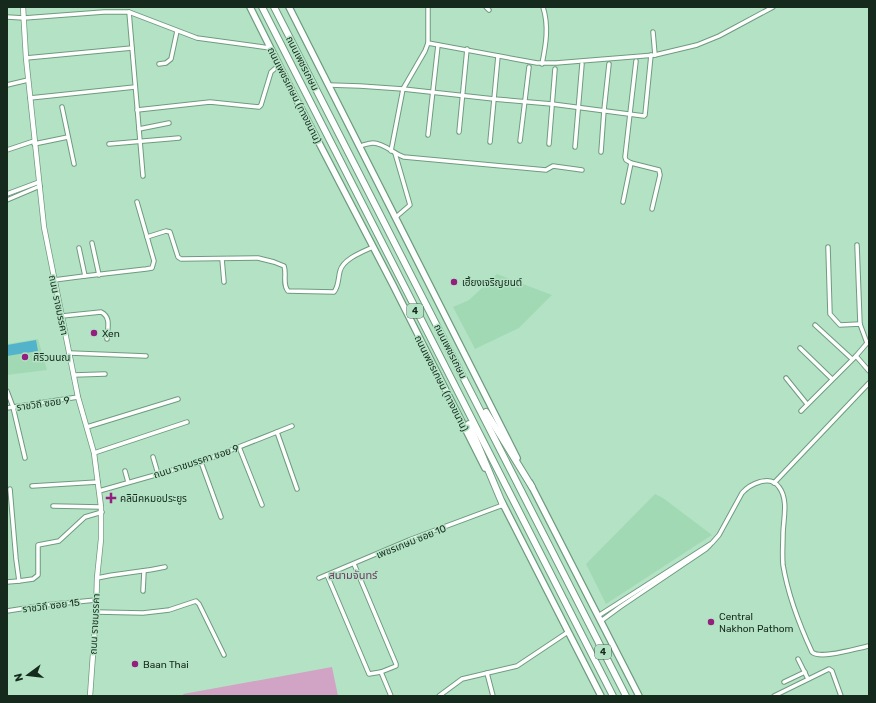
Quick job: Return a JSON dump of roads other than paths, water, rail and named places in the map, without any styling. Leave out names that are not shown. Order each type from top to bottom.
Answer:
[{"type":"highway","name":"ถนนเพชรเกษม","points":[[262,7],[613,696]]},
{"type":"highway","name":"ถนนเพชรเกษม","points":[[276,9],[626,696]]},
{"type":"highway","points":[[463,375],[532,487]]},
{"type":"highway","points":[[452,382],[503,505]]},
{"type":"main road","name":"ถนนเพชรเกษม (ทางขนาน)","points":[[250,7],[601,696]]},
{"type":"main road","name":"4","points":[[288,7],[639,696]]},
{"type":"street","name":"ถนน ราชมรรคา","points":[[24,7],[26,58],[44,227],[78,397],[94,453],[102,510],[90,696]]},
{"type":"street","points":[[396,217],[410,205],[393,152],[403,89],[428,43],[428,7]]},
{"type":"street","points":[[542,64],[547,28],[546,15],[543,7]]},
{"type":"street","points":[[428,43],[542,64],[656,55],[697,46],[773,7]]},
{"type":"street","points":[[7,17],[24,18],[104,12],[129,12],[197,38],[270,48]]},
{"type":"street","points":[[129,12],[143,176]]},
{"type":"street","points":[[159,64],[166,63],[171,59],[177,31]]},
{"type":"street","points":[[653,32],[656,55]]},
{"type":"street","points":[[428,135],[438,45]]},
{"type":"street","points":[[26,58],[132,48]]},
{"type":"street","points":[[459,132],[467,49]]},
{"type":"street","points":[[329,86],[360,86],[403,89],[463,95],[494,100],[552,104],[630,113],[642,116],[645,115],[651,55]]},
{"type":"street","points":[[490,142],[498,56]]},
{"type":"street","points":[[636,61],[625,157],[626,160],[631,163],[659,170],[660,175],[652,209]]},
{"type":"street","points":[[575,147],[582,64]]},
{"type":"street","points":[[601,152],[609,64]]},
{"type":"street","points":[[137,110],[210,102],[259,107],[261,105],[271,72],[279,65]]},
{"type":"street","points":[[520,141],[529,67]]},
{"type":"street","points":[[549,144],[555,69]]},
{"type":"street","points":[[7,85],[28,80]]},
{"type":"street","points":[[30,98],[135,87]]},
{"type":"street","points":[[62,107],[74,164]]},
{"type":"street","points":[[138,129],[169,123]]},
{"type":"street","points":[[7,150],[34,142],[68,137]]},
{"type":"street","points":[[109,144],[179,138]]},
{"type":"street","points":[[360,146],[372,143],[377,144],[404,157],[546,170],[553,166],[582,170]]},
{"type":"street","points":[[623,202],[631,163]]},
{"type":"street","points":[[7,194],[40,184]]},
{"type":"street","points":[[7,200],[40,184]]},
{"type":"street","points":[[54,280],[146,270],[152,268],[154,261],[137,202]]},
{"type":"street","points":[[147,237],[166,231],[170,232],[178,258],[181,260],[258,258],[274,262],[284,266],[286,270],[285,286],[288,291],[334,292],[338,284],[340,270],[344,263],[373,247]]},
{"type":"street","points":[[92,243],[99,275]]},
{"type":"street","points":[[801,411],[868,342],[860,324],[857,245]]},
{"type":"street","points":[[828,247],[830,314],[840,326],[860,324]]},
{"type":"street","points":[[79,248],[85,276]]},
{"type":"street","points":[[222,259],[224,282]]},
{"type":"street","points":[[62,316],[101,312],[106,314],[108,318],[107,339]]},
{"type":"street","points":[[815,325],[852,359]]},
{"type":"street","points":[[800,348],[832,380]]},
{"type":"street","points":[[70,353],[146,356]]},
{"type":"street","points":[[856,356],[869,371]]},
{"type":"street","points":[[74,375],[105,374]]},
{"type":"street","points":[[786,378],[808,404]]},
{"type":"street","points":[[774,482],[869,383]]},
{"type":"street","points":[[7,391],[25,458]]},
{"type":"street","name":"ราชวิถี ซอย 9","points":[[7,408],[78,397]]},
{"type":"street","points":[[87,427],[178,399]]},
{"type":"street","points":[[94,453],[187,422]]},
{"type":"street","name":"ถนน ราชมรรคา ซอย 9","points":[[99,491],[201,462],[292,426]]},
{"type":"street","points":[[277,432],[297,489]]},
{"type":"street","points":[[240,447],[262,505]]},
{"type":"street","points":[[153,457],[158,474]]},
{"type":"street","points":[[201,462],[221,517]]},
{"type":"street","points":[[125,471],[128,482]]},
{"type":"street","points":[[600,618],[712,542],[719,535],[746,488],[764,481],[769,481],[774,482],[780,488],[784,503],[783,564],[793,605],[812,652],[816,654],[830,655],[869,646]]},
{"type":"street","points":[[32,486],[98,482]]},
{"type":"street","points":[[10,489],[19,581]]},
{"type":"street","name":"เพชรเกษม ซอย 10","points":[[319,578],[409,540],[503,505]]},
{"type":"street","points":[[53,506],[102,510]]},
{"type":"street","points":[[7,582],[34,579],[38,575],[38,545],[59,541],[87,516],[102,510]]},
{"type":"street","points":[[7,516],[13,515]]},
{"type":"street","points":[[327,575],[368,674],[381,672],[396,666],[354,564]]},
{"type":"street","points":[[97,578],[165,567]]},
{"type":"street","points":[[143,591],[144,571]]},
{"type":"street","name":"ราชวิถี ซอย 15","points":[[7,611],[45,605],[96,600]]},
{"type":"street","points":[[96,612],[143,613],[169,610],[196,602],[199,604],[224,655]]},
{"type":"street","points":[[440,696],[462,679],[517,666],[568,632]]},
{"type":"street","points":[[798,659],[808,679]]},
{"type":"street","points":[[774,696],[824,670],[831,670],[841,696]]},
{"type":"street","points":[[381,672],[390,696]]},
{"type":"street","points":[[784,682],[805,672]]},
{"type":"street","points":[[487,673],[493,696]]},
{"type":"water","points":[[36,340],[38,351],[7,356],[7,345]]},
{"type":"place","name":"เฮี้ยงเจริญยนต์","points":[[454,282]]},
{"type":"place","name":"Xen","points":[[94,333]]},
{"type":"place","name":"ศิริวนนณ","points":[[25,357]]},
{"type":"place","name":"คลินิคหมอประยูร","points":[[111,498]]},
{"type":"place","name":"Central Nakhon Pathom","points":[[711,622]]},
{"type":"place","name":"Baan Thai","points":[[135,664]]},
{"type":"district","name":"สนามจันทร์","points":[[353,575]]}]
